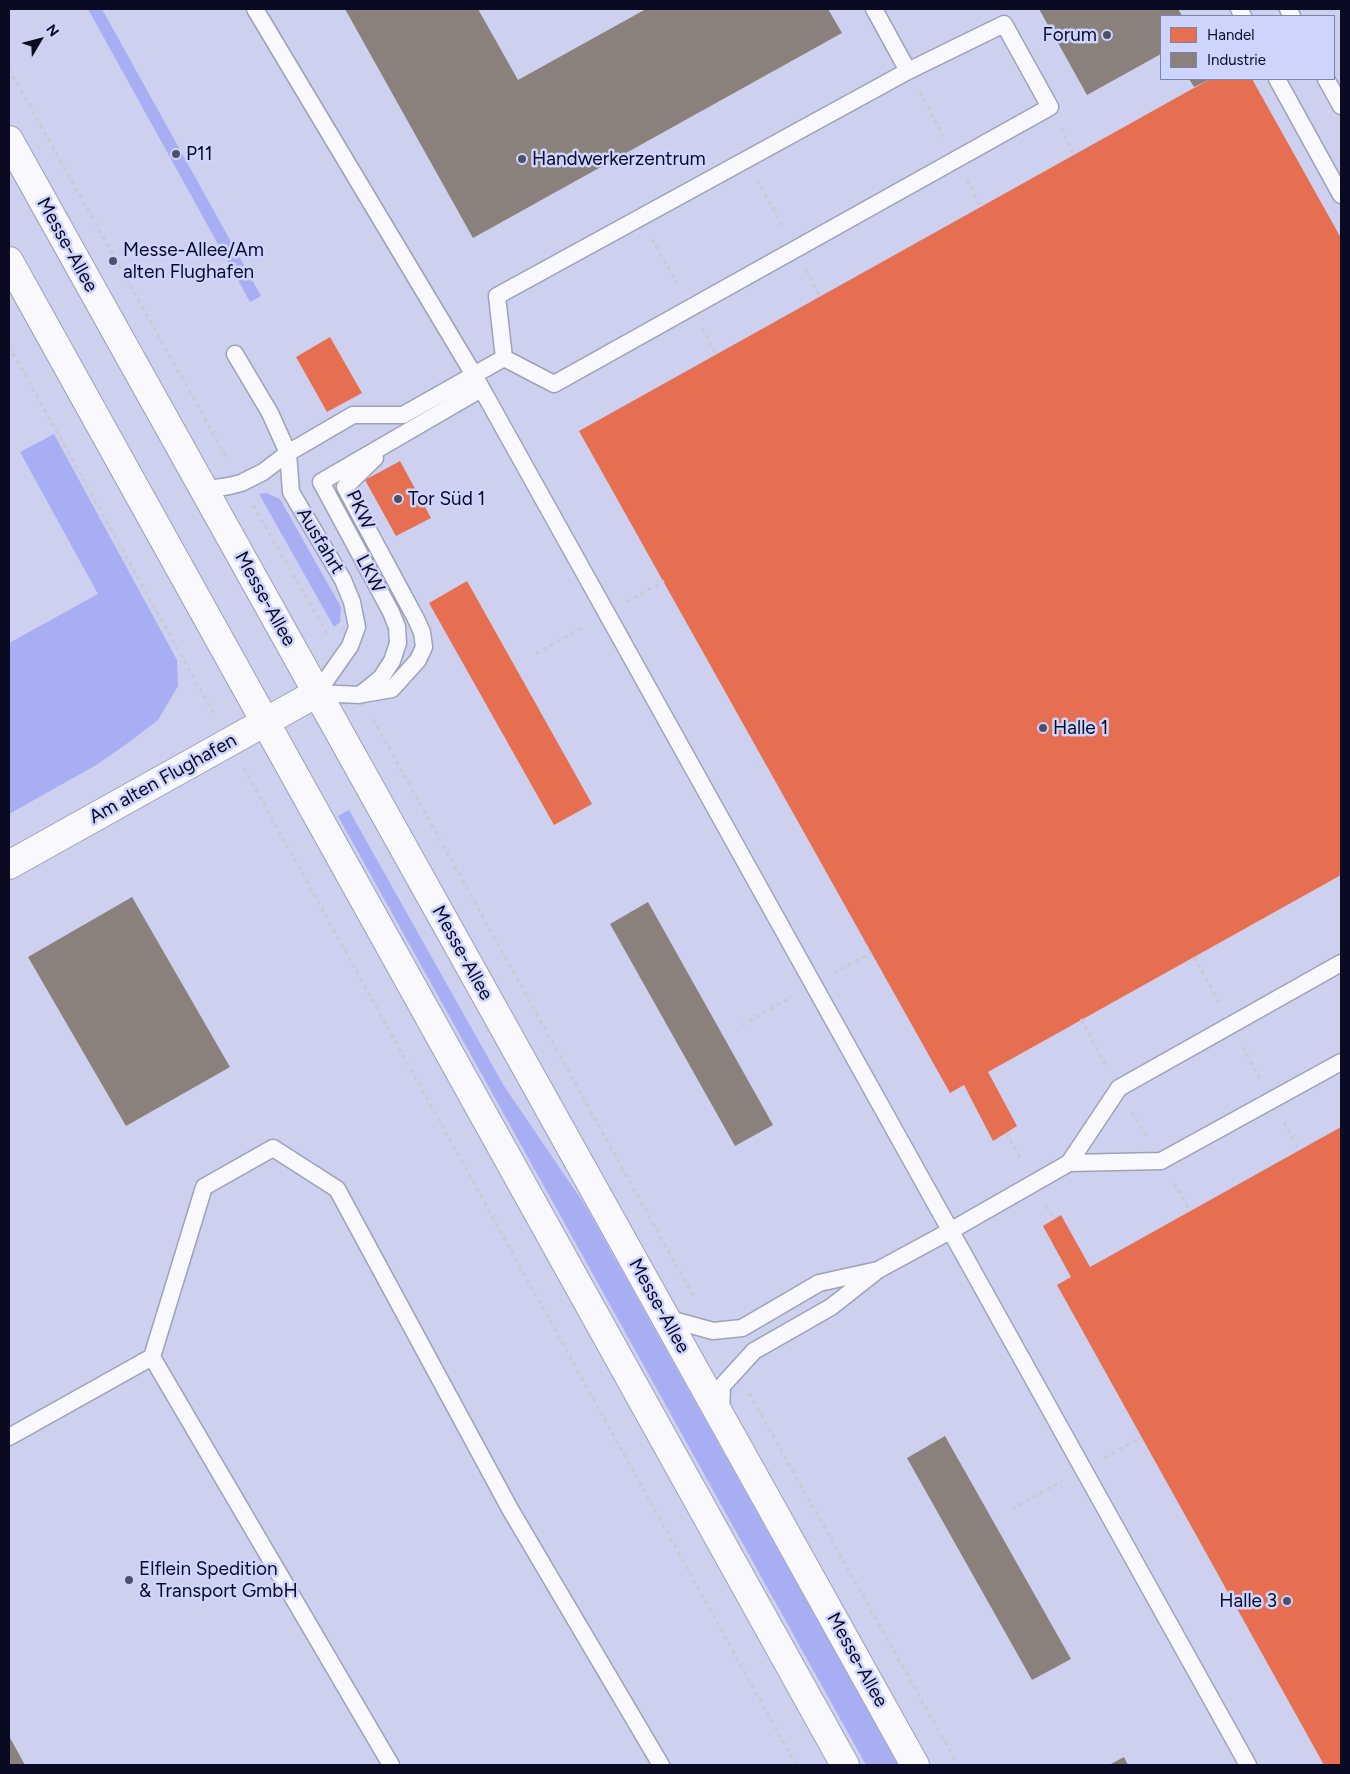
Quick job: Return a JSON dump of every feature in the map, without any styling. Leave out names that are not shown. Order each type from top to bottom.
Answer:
[{"type":"main road","name":"Messe-Allee","points":[[9,140],[915,1765]]},
{"type":"main road","points":[[9,261],[845,1765]]},
{"type":"main road","name":"Am alten Flughafen","points":[[9,865],[317,693]]},
{"type":"lane","points":[[255,9],[478,382],[1248,1765]]},
{"type":"lane","points":[[874,9],[908,71]]},
{"type":"lane","points":[[1004,24],[1050,107],[554,384],[504,358],[497,296],[908,71],[1004,24]]},
{"type":"lane","points":[[1278,80],[1341,195]]},
{"type":"lane","points":[[1327,80],[1341,106]]},
{"type":"lane","name":"Ausfahrt","points":[[235,354],[270,413],[288,453],[291,492],[343,580],[352,602],[357,627],[350,646],[317,693]]},
{"type":"lane","points":[[390,443],[478,382],[504,358]]},
{"type":"lane","points":[[204,490],[241,483],[263,472],[288,453],[353,415],[403,415],[478,382]]},
{"type":"lane","name":"LKW","points":[[360,695],[382,678],[392,661],[398,643],[397,627],[321,482],[390,443]]},
{"type":"lane","name":"PKW","points":[[360,695],[392,689],[418,660],[424,647],[422,632],[415,617],[345,487],[390,443]]},
{"type":"lane","points":[[317,693],[360,695]]},
{"type":"lane","points":[[721,1417],[722,1386],[754,1350],[831,1307],[878,1270],[1069,1163],[1119,1088],[1341,963]]},
{"type":"lane","points":[[1069,1163],[1161,1161],[1341,1062]]},
{"type":"lane","points":[[9,1437],[152,1357],[204,1187],[273,1148],[337,1189],[510,1508],[661,1765]]},
{"type":"lane","points":[[666,1318],[713,1331],[742,1328],[819,1283],[878,1270]]},
{"type":"lane","points":[[152,1357],[392,1765]]},
{"type":"path","points":[[9,69],[340,659]]},
{"type":"path","points":[[9,346],[796,1765]]},
{"type":"path","points":[[360,695],[713,1331]]},
{"type":"path","points":[[1194,957],[1299,1150]]},
{"type":"path","points":[[1081,1020],[1190,1211]]},
{"type":"path","points":[[736,1371],[958,1765]]},
{"type":"shaded area","points":[[88,9],[102,9],[261,296],[250,302]]},
{"type":"shaded area","points":[[54,434],[177,660],[178,686],[158,720],[132,740],[98,764],[9,814],[9,643],[98,594],[20,452]]},
{"type":"shaded area","points":[[266,493],[280,499],[341,607],[340,622],[334,627],[259,494]]},
{"type":"shaded area","points":[[349,810],[504,1086],[585,1205],[898,1765],[866,1765],[338,816]]},
{"type":"building: Handel","name":"Halle 1","points":[[1208,80],[1253,80],[1341,238],[1341,875],[988,1072],[1017,1126],[993,1141],[964,1085],[950,1093],[579,431]]},
{"type":"building: Handel","points":[[330,337],[362,393],[327,412],[296,357]]},
{"type":"building: Handel","name":"Tor Süd 1","points":[[400,461],[431,518],[396,536],[365,480]]},
{"type":"building: Handel","points":[[467,581],[592,804],[554,825],[429,603]]},
{"type":"building: Handel","name":"Halle 3","points":[[1341,1127],[1341,1765],[1324,1765],[1057,1285],[1071,1277],[1043,1226],[1061,1215],[1090,1267]]},
{"type":"building: Industrie","name":"Handwerkerzentrum","points":[[345,9],[478,9],[518,80],[646,9],[828,9],[842,33],[473,238]]},
{"type":"building: Industrie","name":"Forum","points":[[1039,9],[1178,9],[1181,15],[1160,15],[1160,55],[1087,95]]},
{"type":"building: Industrie","points":[[1190,80],[1208,80],[1194,87]]},
{"type":"building: Industrie","points":[[132,897],[230,1067],[126,1126],[28,957]]},
{"type":"building: Industrie","points":[[648,902],[773,1125],[735,1146],[610,924]]},
{"type":"building: Industrie","points":[[945,1436],[1071,1659],[1032,1680],[907,1458]]},
{"type":"building: Industrie","points":[[9,1736],[25,1765],[9,1765]]},
{"type":"building: Industrie","points":[[1124,1757],[1128,1765],[1109,1765]]},
{"type":"place","name":"Forum","points":[[1107,35]]},
{"type":"place","name":"P11","points":[[176,154]]},
{"type":"place","name":"Handwerkerzentrum","points":[[522,159]]},
{"type":"place","name":"Messe-Allee/Am alten Flughafen","points":[[113,261]]},
{"type":"place","name":"Tor Süd 1","points":[[398,499]]},
{"type":"place","name":"Halle 1","points":[[1043,728]]},
{"type":"place","name":"Elflein Spedition & Transport GmbH","points":[[129,1580]]},
{"type":"place","name":"Halle 3","points":[[1287,1601]]}]
